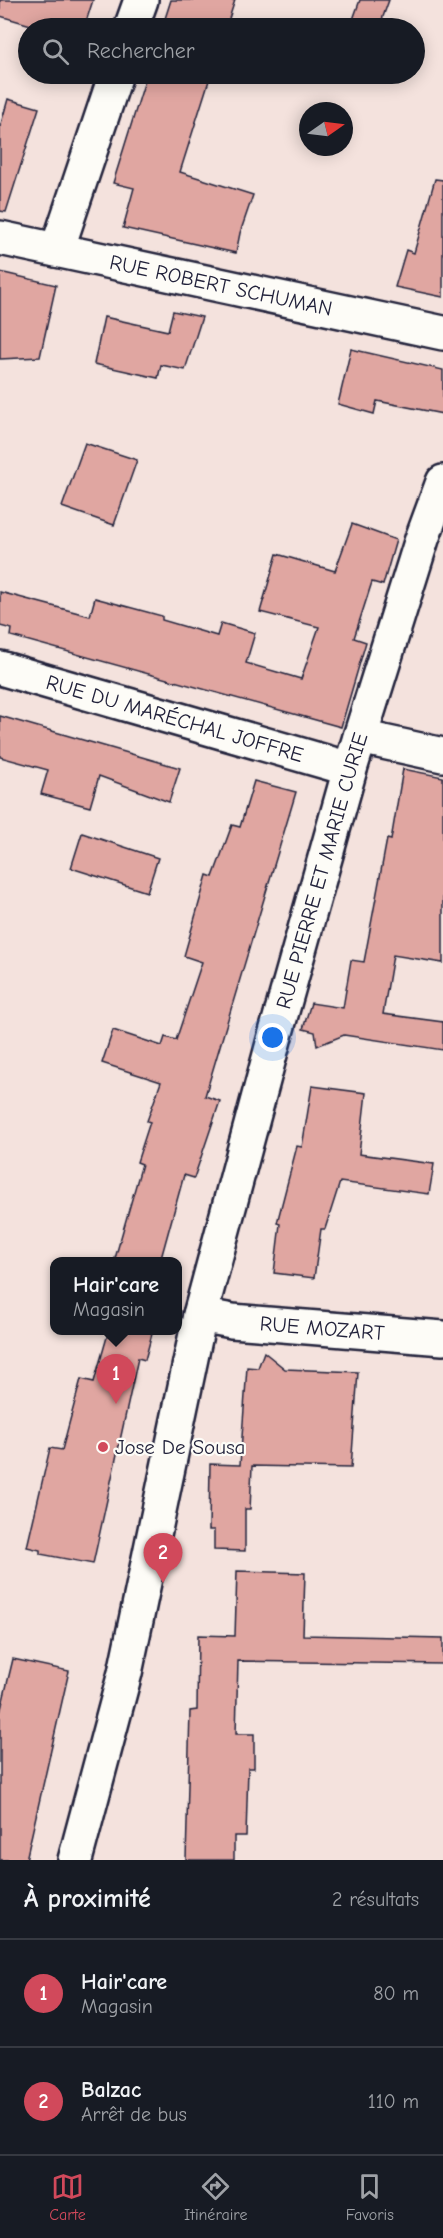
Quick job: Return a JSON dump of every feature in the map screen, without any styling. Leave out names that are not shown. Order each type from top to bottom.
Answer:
[{"type":"street","points":[[135,18],[141,0]]},
{"type":"street","points":[[57,250],[113,84]]},
{"type":"street","name":"RUE ROBERT SCHUMAN","points":[[0,238],[443,333]]},
{"type":"street","name":"RUE PIERRE ET MARIE CURIE","points":[[75,1860],[125,1672],[200,1315],[350,769],[422,539],[443,482]]},
{"type":"street","name":"RUE DU MARÉCHAL JOFFRE","points":[[0,668],[350,769]]},
{"type":"street","points":[[360,737],[443,755]]},
{"type":"street","name":"RUE MOZART","points":[[200,1315],[232,1321],[443,1338]]},
{"type":"building","points":[[0,0],[93,0],[87,18],[18,18],[18,21],[0,16]]},
{"type":"building","points":[[171,0],[235,0],[229,18],[165,18]]},
{"type":"building","points":[[360,0],[389,0],[383,18],[354,18]]},
{"type":"building","points":[[144,84],[208,84],[180,172],[253,195],[236,253],[123,228],[134,188],[113,183]]},
{"type":"building","points":[[8,99],[39,108],[6,212],[0,211],[0,127]]},
{"type":"building","points":[[435,179],[443,180],[443,297],[395,287],[406,250],[414,253]]},
{"type":"building","points":[[0,272],[56,285],[40,357],[0,359]]},
{"type":"building","points":[[173,311],[202,317],[185,370],[161,365],[158,378],[94,364],[104,317],[168,331]]},
{"type":"building","points":[[351,349],[443,370],[443,414],[377,401],[374,414],[338,404]]},
{"type":"building","points":[[85,443],[137,460],[114,525],[62,507]]},
{"type":"building","points":[[352,524],[396,540],[383,585],[372,582],[354,638],[366,642],[341,727],[11,636],[12,629],[0,626],[0,592],[90,616],[95,598],[162,616],[162,620],[217,636],[221,623],[255,633],[246,663],[301,679],[319,627],[260,612],[277,554],[335,571]]},
{"type":"building","points":[[0,716],[180,768],[169,802],[99,776],[90,807],[41,794],[48,770],[0,757]]},
{"type":"building","points":[[403,769],[443,777],[443,963],[393,955],[383,1014],[443,1022],[443,1050],[344,1035],[317,1046],[315,1032],[303,1029],[311,1003],[343,1008],[351,960],[364,962],[387,839],[391,840]]},
{"type":"building","points":[[254,781],[296,792],[205,1096],[220,1101],[194,1178],[184,1175],[161,1257],[115,1257],[142,1164],[137,1162],[150,1122],[147,1121],[161,1082],[102,1063],[113,1030],[162,1046],[165,1037],[176,1040],[202,962],[184,956],[207,875],[213,877],[232,825],[240,827]]},
{"type":"building","points":[[82,833],[158,858],[147,892],[71,868]]},
{"type":"building","points":[[312,1086],[366,1093],[359,1154],[434,1164],[429,1194],[340,1182],[325,1229],[321,1229],[314,1278],[274,1273],[280,1224],[277,1223],[297,1146],[302,1147]]},
{"type":"building","points":[[108,1335],[152,1335],[145,1360],[138,1358],[93,1564],[40,1554],[40,1550],[27,1547],[50,1448],[62,1450],[81,1379],[94,1382]]},
{"type":"building","points":[[264,1352],[285,1369],[358,1372],[351,1468],[252,1466],[250,1509],[245,1509],[245,1551],[214,1550],[214,1530],[209,1530],[210,1464],[240,1465],[247,1367],[258,1368]]},
{"type":"building","points":[[237,1571],[305,1573],[303,1635],[443,1638],[443,1664],[238,1661],[236,1734],[254,1734],[254,1768],[248,1768],[246,1836],[234,1836],[234,1860],[186,1860],[190,1711],[197,1710],[198,1635],[235,1636]]},
{"type":"building","points":[[13,1659],[69,1671],[26,1860],[0,1860],[0,1713]]},
{"type":"place","name":"Hair'care","points":[[116,1404]]},
{"type":"place","name":"Jose De Sousa","points":[[103,1447]]},
{"type":"place","name":"Balzac","points":[[163,1583]]}]
